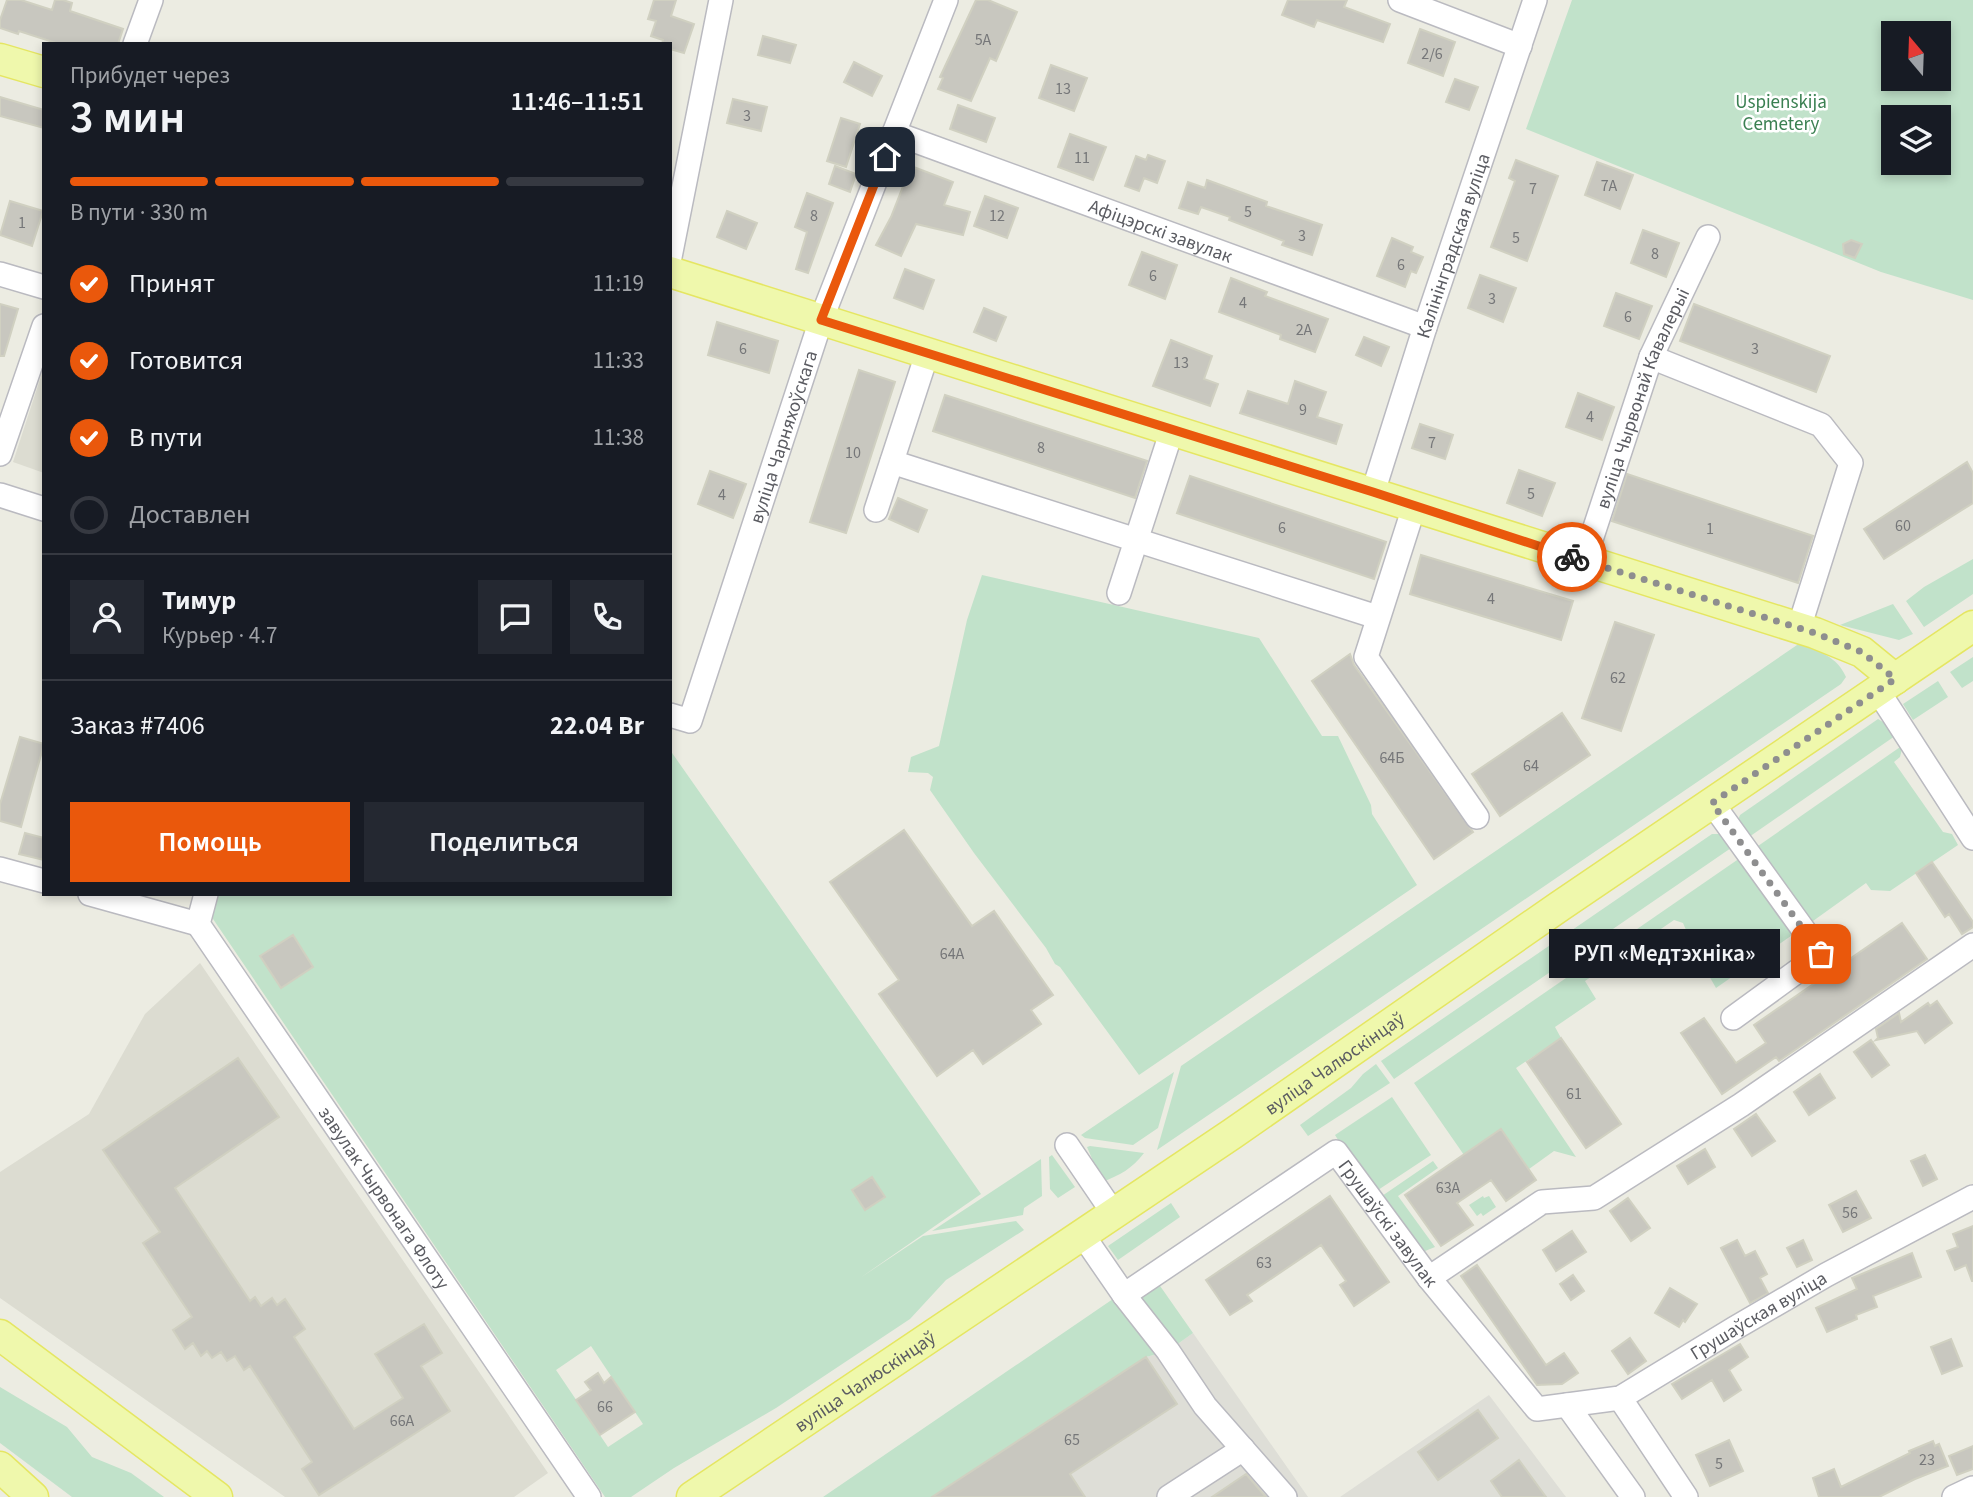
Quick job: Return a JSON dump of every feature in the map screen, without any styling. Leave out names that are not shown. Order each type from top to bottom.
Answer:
[{"type":"main road","points":[[0,59],[42,71]]},
{"type":"main road","points":[[672,273],[1799,628],[1862,652],[1886,685]]},
{"type":"main road","name":"вуліца Чалюскінцаў","points":[[692,1497],[1114,1214],[1973,626]]},
{"type":"main road","points":[[0,1335],[14,1354],[217,1497]]},
{"type":"main road","points":[[0,1467],[33,1497]]},
{"type":"street","points":[[136,42],[151,0]]},
{"type":"street","points":[[672,247],[721,0]]},
{"type":"street","name":"вуліца Чарняхоўскага","points":[[680,718],[821,320],[946,0]]},
{"type":"street","points":[[1400,0],[1520,47]]},
{"type":"street","name":"Калінінградская вуліца","points":[[1373,492],[1425,327],[1535,0]]},
{"type":"street","name":"Афіцэрскі завулак","points":[[894,133],[1425,327]]},
{"type":"street","name":"вуліца Чырвонай Кавалерыі","points":[[1584,561],[1651,358],[1708,237]]},
{"type":"street","points":[[0,274],[42,286]]},
{"type":"street","points":[[0,454],[42,332]]},
{"type":"street","points":[[876,510],[927,354]]},
{"type":"street","points":[[1651,358],[1821,425],[1851,463],[1799,628]]},
{"type":"street","points":[[1119,593],[1172,430]]},
{"type":"street","points":[[891,462],[1377,617]]},
{"type":"street","points":[[0,495],[42,508]]},
{"type":"street","points":[[1414,507],[1366,657],[1477,817]]},
{"type":"street","points":[[1886,685],[1973,838]]},
{"type":"street","points":[[1712,803],[1821,954],[1733,1018]]},
{"type":"street","points":[[0,869],[42,880]]},
{"type":"street","points":[[97,896],[198,924],[205,896]]},
{"type":"street","name":"завулак Чырвонага Флоту","points":[[198,924],[589,1497]]},
{"type":"street","name":"Грушаўскі завулак","points":[[1124,1295],[1336,1152],[1429,1278],[1542,1202],[1594,1198],[1741,1105],[1973,945]]},
{"type":"street","points":[[1067,1145],[1114,1214]]},
{"type":"street","name":"Грушаўская вуліца","points":[[1429,1278],[1537,1409],[1620,1398],[1815,1282],[1973,1198]]},
{"type":"street","points":[[1082,1234],[1205,1406],[1285,1497]]},
{"type":"street","points":[[1620,1398],[1686,1497]]},
{"type":"street","points":[[1567,1405],[1633,1497]]},
{"type":"street","points":[[1169,1497],[1243,1449]]},
{"type":"street","points":[[1954,1497],[1973,1488]]},
{"type":"shaded area","points":[[42,373],[42,472],[13,462]]},
{"type":"shaded area","points":[[200,963],[548,1473],[514,1497],[285,1497],[0,1298],[0,1172],[89,1114],[145,1014]]},
{"type":"shaded area","points":[[1193,1333],[1308,1497],[932,1497],[1146,1357],[1168,1351]]},
{"type":"shaded area","points":[[1489,1395],[1566,1497],[1340,1497]]},
{"type":"green space","name":"Uspienskija Cemetery","points":[[1572,0],[1973,0],[1973,300],[1881,272],[1526,129]]},
{"type":"green space","points":[[1973,559],[1973,594],[1924,627],[1906,601],[1924,587]]},
{"type":"green space","points":[[982,575],[1259,638],[1322,736],[1338,736],[1371,805],[1372,814],[1417,885],[1139,1075],[930,790],[933,777],[928,773],[908,772],[911,757],[939,746],[967,620]]},
{"type":"green space","points":[[1893,604],[1913,634],[1899,640],[1840,625]]},
{"type":"green space","points":[[1800,643],[1838,664],[1846,677],[1841,684],[1157,1150],[1181,1066]]},
{"type":"green space","points":[[1973,657],[1973,681],[1962,688],[1950,672]]},
{"type":"green space","points":[[1938,681],[1948,697],[1913,720],[1903,704]]},
{"type":"green space","points":[[1878,719],[1888,725],[1895,736],[1749,837],[1737,822],[1740,815]]},
{"type":"green space","points":[[1903,745],[1900,757],[1894,762],[1943,832],[1952,834],[1958,845],[1890,891],[1871,890],[1866,883],[1813,921],[1806,920],[1757,851],[1758,846]]},
{"type":"green space","points":[[672,753],[981,1194],[860,1278],[923,1236],[1016,1221],[1024,1230],[946,1280],[910,1319],[776,1408],[674,1468],[631,1497],[605,1497],[211,916],[217,896],[672,896]],"holes":[[[591,1346],[643,1424],[608,1447],[556,1370]]]},
{"type":"green space","points":[[1712,834],[1720,834],[1731,848],[1394,1079],[1381,1061]]},
{"type":"green space","points":[[1740,858],[1798,931],[1716,988],[1683,923],[1674,920],[1585,981],[1596,999],[1555,1027],[1561,1038],[1516,1068],[1576,1157],[1554,1151],[1529,1169],[1501,1129],[1464,1155],[1414,1083]]},
{"type":"green space","points":[[1376,1064],[1390,1083],[1308,1136],[1300,1125],[1351,1088]]},
{"type":"green space","points":[[1174,1072],[1158,1128],[1133,1145],[1085,1138],[1081,1135]]},
{"type":"green space","points":[[1392,1097],[1431,1155],[1378,1190],[1335,1135]]},
{"type":"green space","points":[[1087,1147],[1144,1153],[1125,1171],[1102,1182]]},
{"type":"green space","points":[[1052,1155],[1075,1187],[1058,1198],[1050,1189],[1049,1157]]},
{"type":"green space","points":[[1041,1159],[1042,1196],[1024,1208],[1023,1215],[932,1231]]},
{"type":"green space","points":[[1433,1161],[1438,1168],[1398,1196],[1435,1247],[1425,1251],[1419,1248],[1382,1196]]},
{"type":"green space","points":[[1483,1196],[1489,1196],[1496,1207],[1483,1216],[1481,1213],[1477,1216],[1469,1205]]},
{"type":"green space","points":[[1171,1203],[1180,1217],[1118,1260],[1108,1246]]},
{"type":"green space","points":[[1151,1273],[1193,1333],[1168,1351],[1146,1357],[932,1497],[823,1497]]},
{"type":"green space","points":[[0,1387],[67,1427],[92,1457],[131,1473],[164,1497],[72,1497],[0,1443]]},
{"type":"building","points":[[7,0],[21,0],[52,10],[55,0],[63,0],[72,3],[70,11],[123,29],[119,42],[53,42],[0,28]]},
{"type":"building","points":[[654,0],[676,0],[671,16],[694,24],[684,53],[672,50],[672,42],[662,42],[651,36],[656,21],[648,19]]},
{"type":"building","points":[[976,0],[988,0],[1017,12],[996,61],[990,58],[971,101],[938,89],[943,78],[940,77]]},
{"type":"building","points":[[1288,0],[1347,0],[1344,7],[1390,24],[1383,42],[1317,20],[1314,27],[1282,15]]},
{"type":"building","points":[[1420,29],[1455,42],[1443,76],[1408,63]]},
{"type":"building","points":[[763,36],[796,45],[790,63],[758,55]]},
{"type":"building","points":[[854,62],[882,76],[872,96],[844,82]]},
{"type":"building","points":[[1051,65],[1087,78],[1074,111],[1039,98]]},
{"type":"building","points":[[1455,79],[1478,87],[1469,110],[1446,102]]},
{"type":"building","points":[[0,97],[42,109],[42,127],[0,116]]},
{"type":"building","points":[[733,99],[767,107],[761,131],[727,123]]},
{"type":"building","points":[[958,105],[995,118],[986,142],[950,129]]},
{"type":"building","points":[[841,118],[860,124],[846,167],[827,161]]},
{"type":"building","points":[[1070,134],[1106,147],[1093,180],[1058,167]]},
{"type":"building","points":[[1148,155],[1165,161],[1157,183],[1144,178],[1139,191],[1125,186],[1136,156],[1146,160]]},
{"type":"building","points":[[1516,160],[1558,176],[1527,261],[1491,247],[1515,181],[1509,178]]},
{"type":"building","points":[[1597,162],[1633,175],[1620,209],[1585,195]]},
{"type":"building","points":[[835,166],[856,174],[850,192],[829,184]]},
{"type":"building","points":[[911,166],[953,182],[944,205],[970,212],[963,235],[916,224],[901,256],[876,245],[891,217]]},
{"type":"building","points":[[1207,180],[1267,202],[1266,206],[1322,225],[1312,255],[1282,245],[1284,241],[1229,220],[1230,217],[1201,207],[1198,214],[1179,208],[1188,182],[1205,188]]},
{"type":"building","points":[[807,193],[833,203],[808,273],[796,269],[807,232],[795,227]]},
{"type":"building","points":[[985,196],[1018,208],[1007,238],[974,226]]},
{"type":"building","points":[[10,201],[42,211],[32,246],[0,235]]},
{"type":"building","points":[[727,211],[757,223],[746,249],[717,237]]},
{"type":"building","points":[[1643,230],[1679,243],[1666,277],[1631,263]]},
{"type":"building","points":[[1392,238],[1413,247],[1411,252],[1423,257],[1416,273],[1411,271],[1405,287],[1377,276]]},
{"type":"building","points":[[1851,240],[1862,244],[1855,258],[1844,254],[1843,244]]},
{"type":"building","points":[[1142,252],[1177,265],[1165,299],[1129,285]]},
{"type":"building","points":[[905,269],[934,280],[923,309],[894,298]]},
{"type":"building","points":[[1480,275],[1516,288],[1503,322],[1468,308]]},
{"type":"building","points":[[1231,278],[1267,292],[1265,296],[1328,319],[1315,352],[1280,339],[1281,335],[1219,312]]},
{"type":"building","points":[[1616,293],[1652,306],[1639,339],[1604,326]]},
{"type":"building","points":[[0,304],[18,309],[4,356],[0,356]]},
{"type":"building","points":[[1694,304],[1830,356],[1816,392],[1680,341]]},
{"type":"building","points":[[984,308],[1006,317],[996,341],[974,332]]},
{"type":"building","points":[[717,322],[778,341],[769,373],[708,355]]},
{"type":"building","points":[[1364,337],[1389,347],[1381,366],[1356,355]]},
{"type":"building","points":[[1171,340],[1212,356],[1204,379],[1218,384],[1210,406],[1153,386]]},
{"type":"building","points":[[859,370],[895,382],[846,533],[810,522]]},
{"type":"building","points":[[1295,381],[1326,392],[1317,417],[1342,425],[1336,444],[1240,413],[1248,391],[1288,404]]},
{"type":"building","points":[[1578,393],[1614,407],[1602,440],[1566,427]]},
{"type":"building","points":[[945,395],[1147,461],[1135,498],[933,431]]},
{"type":"building","points":[[1420,424],[1453,435],[1445,459],[1412,448]]},
{"type":"building","points":[[1967,462],[1973,473],[1973,503],[1884,559],[1864,529]]},
{"type":"building","points":[[1519,470],[1555,483],[1542,516],[1507,503]]},
{"type":"building","points":[[710,471],[746,484],[733,518],[698,504]]},
{"type":"building","points":[[1627,474],[1813,536],[1798,583],[1612,521]]},
{"type":"building","points":[[1190,476],[1386,542],[1374,579],[1177,513]]},
{"type":"building","points":[[898,498],[927,510],[918,532],[889,519]]},
{"type":"building","points":[[1421,555],[1573,601],[1561,640],[1410,594]]},
{"type":"building","points":[[1615,622],[1654,635],[1621,731],[1582,718]]},
{"type":"building","points":[[1350,654],[1354,665],[1473,832],[1434,859],[1312,681]]},
{"type":"building","points":[[1562,713],[1590,755],[1500,816],[1472,774]]},
{"type":"building","points":[[20,737],[42,743],[21,827],[0,821],[0,804]]},
{"type":"building","points":[[904,830],[972,926],[994,911],[1053,995],[1031,1010],[1041,1024],[983,1064],[973,1050],[937,1076],[879,994],[899,980],[830,882]]},
{"type":"building","points":[[25,833],[42,837],[42,860],[19,854]]},
{"type":"building","points":[[1932,862],[1973,922],[1973,927],[1962,934],[1949,914],[1945,917],[1916,873]]},
{"type":"building","points":[[1902,923],[1927,959],[1779,1061],[1776,1057],[1722,1094],[1681,1033],[1704,1018],[1736,1063],[1766,1043],[1754,1025]]},
{"type":"building","points":[[293,935],[313,967],[281,988],[260,956]]},
{"type":"building","points":[[1937,1001],[1952,1023],[1925,1043],[1917,1031],[1876,1040],[1876,1029],[1899,1013],[1901,1022],[1928,1003],[1930,1006]]},
{"type":"building","points":[[1561,1038],[1621,1124],[1586,1148],[1527,1062]]},
{"type":"building","points":[[1871,1040],[1889,1065],[1872,1077],[1854,1052]]},
{"type":"building","points":[[238,1058],[279,1117],[175,1188],[250,1301],[255,1297],[261,1306],[272,1298],[277,1305],[285,1299],[305,1329],[294,1337],[354,1429],[403,1398],[375,1354],[424,1324],[442,1353],[421,1366],[450,1411],[319,1495],[302,1469],[312,1462],[250,1366],[244,1370],[235,1356],[227,1361],[221,1352],[212,1358],[207,1351],[201,1356],[193,1343],[185,1349],[173,1330],[192,1317],[143,1243],[160,1232],[103,1150]]},
{"type":"building","points":[[1820,1074],[1835,1098],[1809,1115],[1794,1092]]},
{"type":"building","points":[[1756,1114],[1775,1141],[1752,1156],[1734,1129]]},
{"type":"building","points":[[1501,1129],[1536,1180],[1506,1201],[1491,1180],[1457,1203],[1473,1225],[1441,1246],[1405,1195]]},
{"type":"building","points":[[1705,1149],[1715,1167],[1688,1184],[1677,1166]]},
{"type":"building","points":[[1925,1155],[1937,1179],[1923,1186],[1911,1161]]},
{"type":"building","points":[[872,1177],[885,1197],[865,1210],[852,1190]]},
{"type":"building","points":[[1856,1191],[1871,1218],[1843,1232],[1829,1205]]},
{"type":"building","points":[[1330,1196],[1389,1282],[1354,1306],[1340,1285],[1346,1281],[1321,1245],[1247,1295],[1252,1301],[1230,1315],[1206,1280]]},
{"type":"building","points":[[1628,1198],[1650,1228],[1631,1241],[1610,1211]]},
{"type":"building","points":[[1973,1226],[1972,1281],[1966,1265],[1955,1270],[1947,1251],[1958,1247],[1953,1234]]},
{"type":"building","points":[[1572,1231],[1586,1252],[1556,1271],[1543,1250]]},
{"type":"building","points":[[1737,1240],[1745,1256],[1755,1251],[1767,1274],[1760,1278],[1768,1293],[1750,1303],[1721,1248]]},
{"type":"building","points":[[1803,1240],[1812,1260],[1797,1267],[1787,1248]]},
{"type":"building","points":[[1912,1253],[1921,1277],[1873,1296],[1877,1307],[1856,1315],[1857,1319],[1827,1332],[1816,1308],[1857,1289],[1852,1278]]},
{"type":"building","points":[[1477,1265],[1546,1365],[1564,1353],[1578,1373],[1562,1384],[1537,1385],[1461,1276]]},
{"type":"building","points":[[1573,1275],[1584,1291],[1571,1300],[1560,1284]]},
{"type":"building","points":[[1670,1288],[1697,1304],[1679,1327],[1655,1313]]},
{"type":"building","points":[[1630,1338],[1646,1361],[1628,1374],[1612,1351]]},
{"type":"building","points":[[1951,1339],[1962,1366],[1942,1374],[1931,1347]]},
{"type":"building","points":[[1740,1344],[1748,1357],[1729,1370],[1741,1390],[1724,1401],[1712,1380],[1682,1399],[1672,1384]]},
{"type":"building","points":[[1146,1357],[1177,1404],[1070,1474],[1085,1497],[932,1497]]},
{"type":"building","points":[[598,1373],[604,1383],[611,1377],[635,1412],[600,1435],[576,1400],[591,1390],[585,1382]]},
{"type":"building","points":[[1478,1410],[1498,1438],[1438,1480],[1418,1452]]},
{"type":"building","points":[[1729,1440],[1743,1471],[1710,1486],[1696,1455]]},
{"type":"building","points":[[1933,1441],[1935,1446],[1939,1444],[1948,1466],[1879,1497],[1819,1497],[1813,1478],[1834,1469],[1841,1487]]},
{"type":"building","points":[[1973,1446],[1973,1469],[1957,1475],[1949,1456]]},
{"type":"building","points":[[1519,1460],[1546,1497],[1502,1497],[1491,1481]]},
{"type":"building","points":[[1246,1474],[1266,1497],[1212,1497]]},
{"type":"way so far","points":[[1572,557],[1815,633],[1862,652],[1895,679],[1712,803],[1821,954]]},
{"type":"place","name":"РУП «Медтэхніка»","points":[[1821,954]]},
{"type":"route","points":[[885,157],[821,320],[1572,557]]}]
